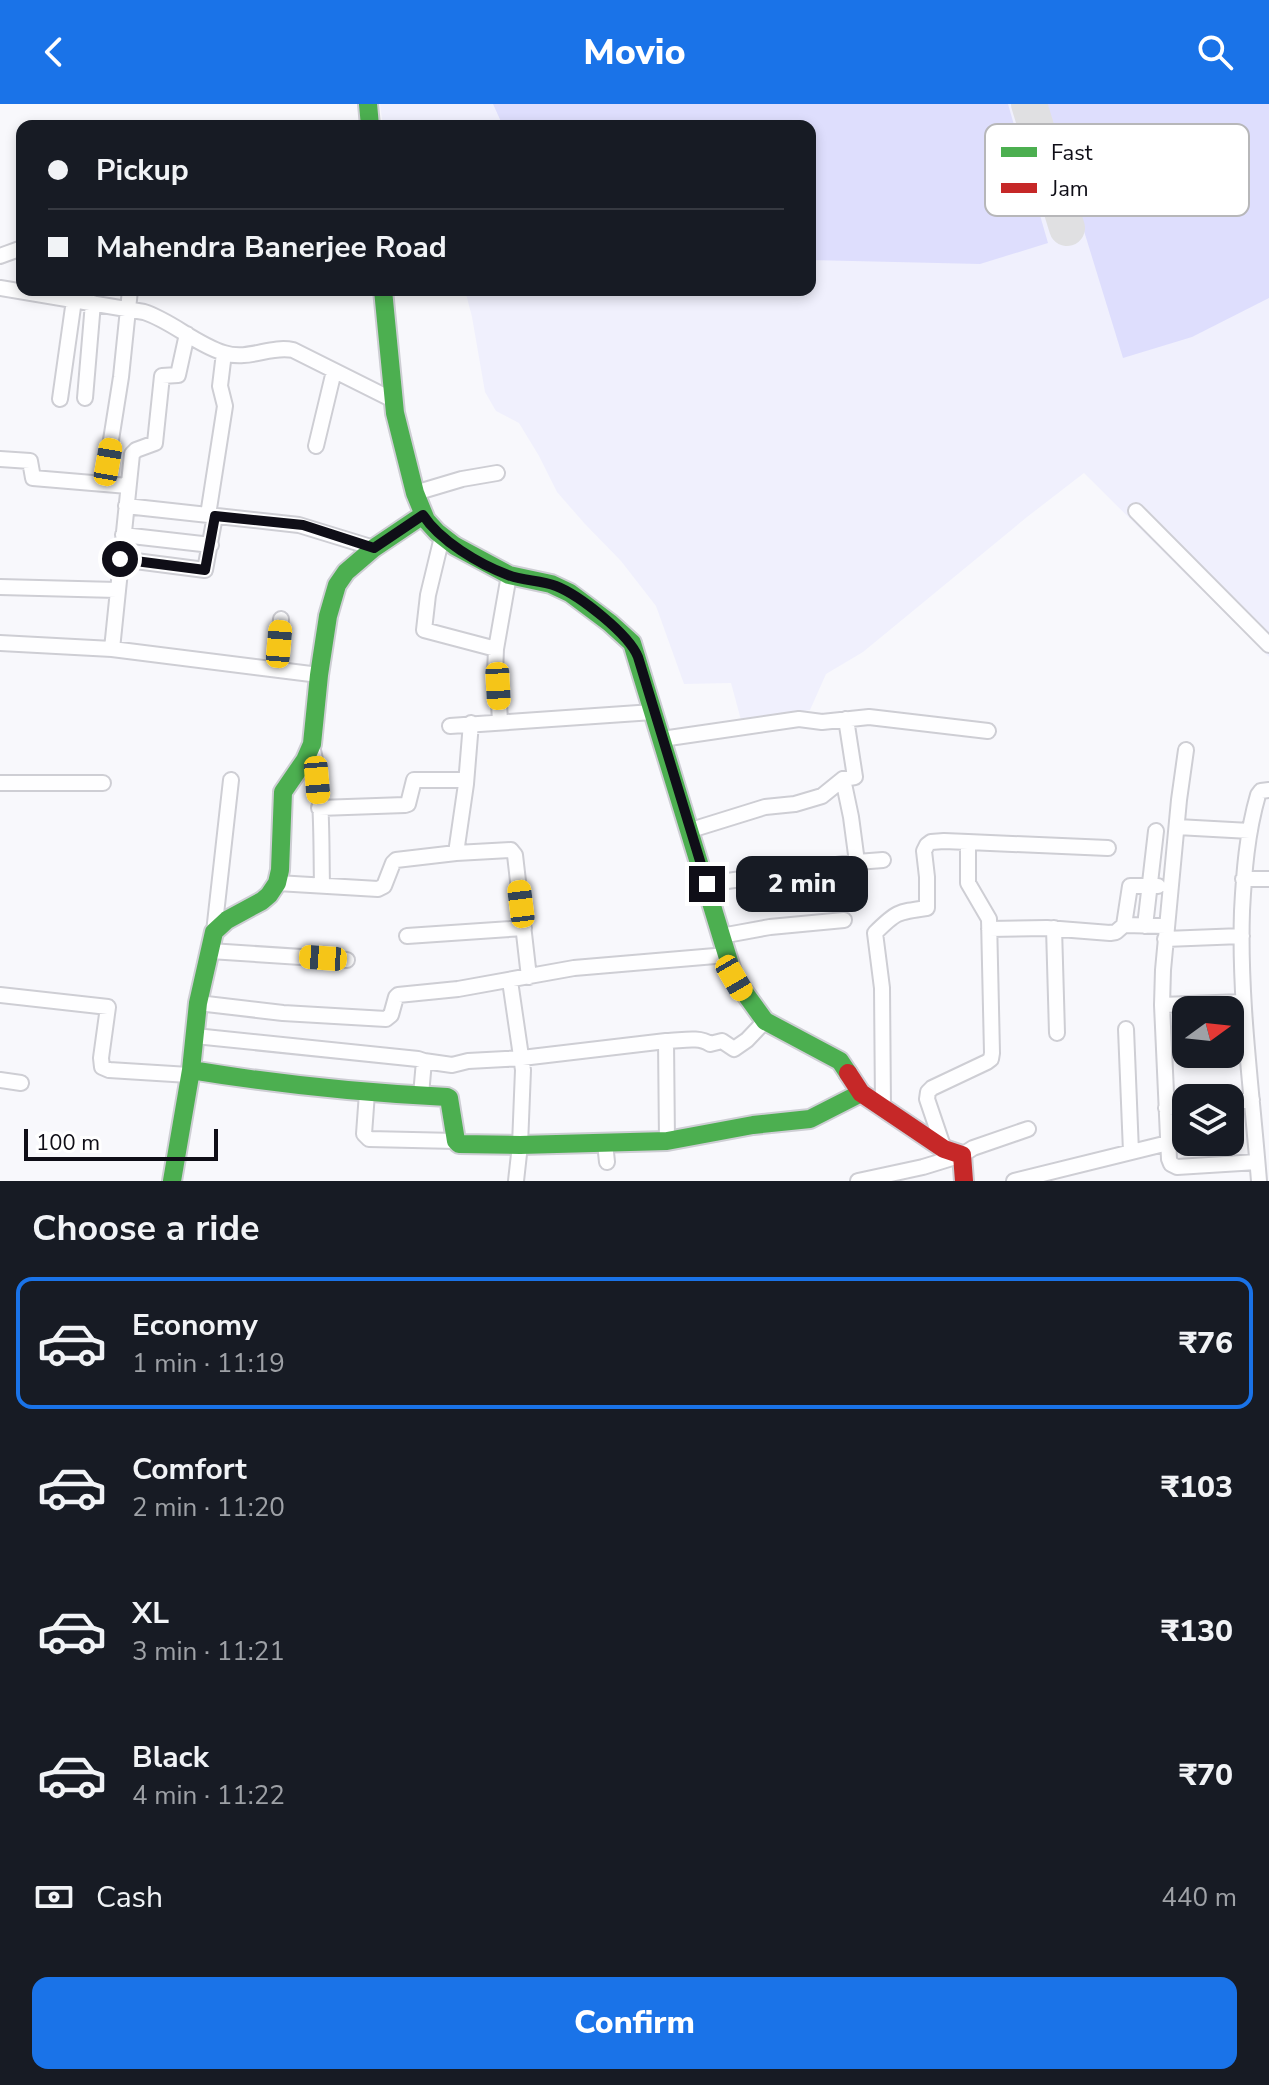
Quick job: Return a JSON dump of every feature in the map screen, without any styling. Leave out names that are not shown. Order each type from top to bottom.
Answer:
[{"type":"street","points":[[60,399],[65,296],[153,315],[224,353],[252,356],[287,349],[393,400]]},
{"type":"street","points":[[104,484],[121,377],[129,296]]},
{"type":"street","points":[[384,296],[393,400],[424,518],[442,537],[509,575],[560,587],[632,643],[734,978],[744,994],[765,1021],[840,1061],[861,1093],[944,1149],[962,1155]]},
{"type":"street","points":[[85,398],[93,303]]},
{"type":"street","points":[[112,649],[134,451],[155,443],[162,376],[178,375],[187,334]]},
{"type":"street","points":[[120,559],[205,570],[211,545],[225,406],[220,386],[224,353]]},
{"type":"street","points":[[316,446],[334,371]]},
{"type":"street","points":[[0,459],[30,461],[33,478],[128,486]]},
{"type":"street","points":[[415,493],[462,479],[497,473]]},
{"type":"street","points":[[126,506],[303,525],[374,548]]},
{"type":"street","points":[[1136,511],[1269,645]]},
{"type":"street","points":[[214,932],[227,920],[262,901],[277,883],[283,792],[312,744],[330,605],[337,585],[346,572],[374,548],[424,518]]},
{"type":"street","points":[[123,535],[211,545]]},
{"type":"street","points":[[442,537],[428,595],[424,630],[496,649]]},
{"type":"street","points":[[500,721],[496,649],[509,575]]},
{"type":"street","points":[[0,587],[117,590]]},
{"type":"street","points":[[277,670],[281,619]]},
{"type":"street","points":[[0,643],[112,649],[319,675]]},
{"type":"street","points":[[450,726],[653,712]]},
{"type":"street","points":[[662,739],[799,719],[822,722],[869,717],[988,731]]},
{"type":"street","points":[[691,830],[765,807],[795,804],[822,796],[843,779],[855,777],[846,719]]},
{"type":"street","points":[[456,853],[471,723]]},
{"type":"street","points":[[312,744],[319,808],[322,885]]},
{"type":"street","points":[[1186,750],[1165,933],[1162,1005],[1169,1159],[1177,1167],[1257,1162]]},
{"type":"street","points":[[843,779],[857,862]]},
{"type":"street","points":[[172,1181],[198,1003],[214,932],[231,780]]},
{"type":"street","points":[[319,808],[405,805],[410,800],[414,780],[466,780]]},
{"type":"street","points":[[0,783],[103,783]]},
{"type":"street","points":[[1243,996],[1243,879],[1258,795],[1261,791],[1269,790]]},
{"type":"street","points":[[1177,827],[1250,831]]},
{"type":"street","points":[[1145,926],[1156,831]]},
{"type":"street","points":[[883,1106],[882,988],[875,933],[893,915],[927,908],[924,851],[927,845],[944,841],[1108,848]]},
{"type":"street","points":[[944,1149],[927,1099],[928,1092],[987,1062],[992,1053],[989,919],[968,883],[968,842]]},
{"type":"street","points":[[277,883],[382,889],[396,860],[456,853],[514,852],[529,977]]},
{"type":"street","points":[[707,884],[883,860]]},
{"type":"street","points":[[1243,879],[1269,879]]},
{"type":"street","points":[[989,929],[1054,928],[1116,932],[1124,925],[1130,886],[1170,887]]},
{"type":"street","points":[[721,936],[770,927],[844,920]]},
{"type":"street","points":[[1124,925],[1145,926],[1165,933],[1242,936]]},
{"type":"street","points":[[407,936],[524,928]]},
{"type":"street","points":[[1054,928],[1057,1033]]},
{"type":"street","points":[[210,951],[347,960]]},
{"type":"street","points":[[198,1003],[283,1013],[386,1019],[391,1015],[398,995],[458,989],[616,963],[727,955]]},
{"type":"street","points":[[507,981],[522,1058],[516,1181]]},
{"type":"street","points":[[0,995],[108,1007],[101,1058],[102,1067],[109,1070],[190,1073],[367,1093],[449,1097],[456,1141]]},
{"type":"street","points":[[1162,1005],[1172,1005]]},
{"type":"street","points":[[1244,1013],[1259,1181]]},
{"type":"street","points":[[195,1036],[452,1065],[666,1041],[701,1040],[710,1044],[722,1041],[734,1049],[765,1021]]},
{"type":"street","points":[[1126,1029],[1131,1152]]},
{"type":"street","points":[[666,1041],[667,1141]]},
{"type":"street","points":[[421,1095],[424,1061]]},
{"type":"street","points":[[0,1080],[21,1083]]},
{"type":"street","points":[[367,1093],[364,1134],[369,1139],[520,1145],[667,1141],[753,1125],[810,1119],[861,1093]]},
{"type":"street","points":[[1244,1101],[1252,1100]]},
{"type":"street","points":[[1166,1108],[1172,1107]]},
{"type":"street","points":[[858,1181],[923,1167],[1028,1129]]},
{"type":"street","points":[[605,1143],[607,1162]]},
{"type":"street","points":[[1014,1181],[1168,1143]]},
{"type":"street","points":[[962,1155],[964,1181]]},
{"type":"shaded area","points":[[380,104],[1269,104],[1269,657],[1084,473],[863,652],[826,674],[810,710],[741,720],[731,683],[684,684],[656,606],[621,561],[557,492],[519,423],[496,411],[485,392],[467,296],[816,296],[816,120],[382,120]]},
{"type":"shaded area","points":[[493,104],[1008,104],[1014,124],[985,124],[985,216],[1040,216],[1048,243],[980,264],[816,260],[816,120],[500,120]]},
{"type":"shaded area","points":[[1045,104],[1269,104],[1269,298],[1192,337],[1123,358],[1079,216],[1249,216],[1249,124],[1051,124]]},
{"type":"taxiway","points":[[1029,104],[1035,124]]},
{"type":"taxiway","points":[[1063,216],[1067,228]]},
{"type":"traffic: fast","points":[[368,104],[369,120]]},
{"type":"traffic: fast","points":[[384,296],[395,413],[415,493],[426,520],[455,546],[509,575],[551,584],[570,593],[632,643],[734,978],[765,1021],[840,1061],[848,1073]]},
{"type":"traffic: fast","points":[[172,1181],[191,1070],[198,1003],[214,932],[227,920],[262,901],[277,883],[283,792],[312,744],[328,616],[337,585],[346,572],[374,548],[423,515]]},
{"type":"traffic: fast","points":[[191,1070],[319,1087],[447,1097],[459,1144],[667,1141],[753,1125],[810,1119],[861,1093]]},
{"type":"traffic: jam","points":[[848,1073],[861,1093],[944,1149],[962,1155],[964,1181]]},
{"type":"route","points":[[120,559],[205,570],[215,516],[303,525],[374,548],[423,515],[442,537],[475,558],[509,575],[560,587],[632,643],[707,884]]}]
